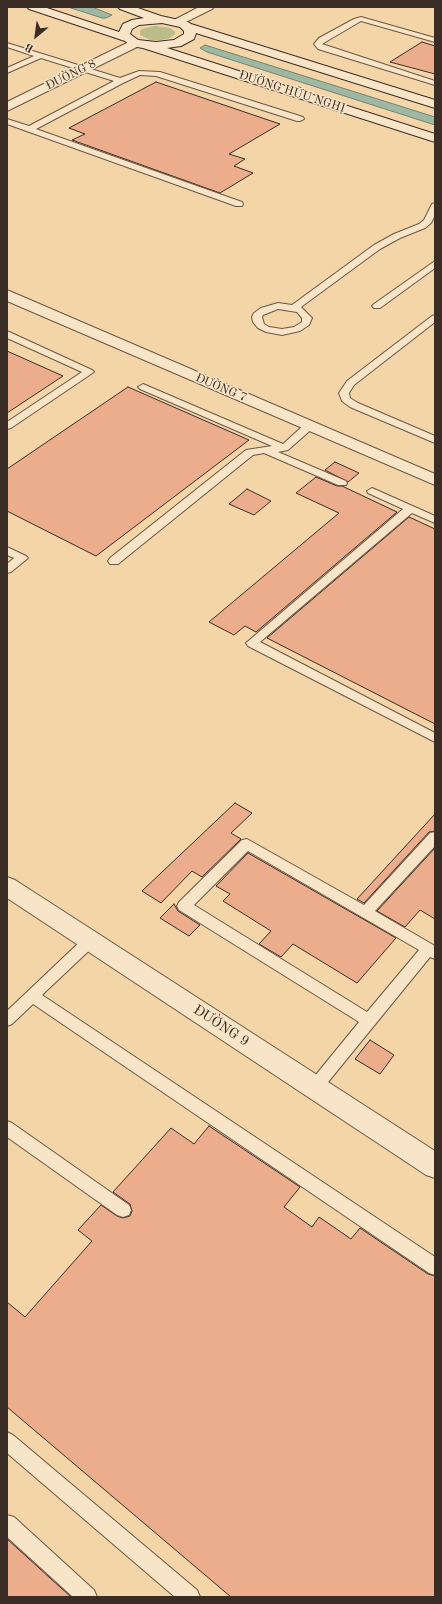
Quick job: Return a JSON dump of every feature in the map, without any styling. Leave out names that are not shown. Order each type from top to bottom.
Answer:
[{"type":"main road","points":[[33,7],[148,46],[164,46],[183,41],[190,36],[191,33],[183,24]]},
{"type":"main road","points":[[124,7],[183,24],[435,104]]},
{"type":"main road","points":[[183,24],[208,7]]},
{"type":"main road","points":[[131,40],[124,32],[131,25],[142,21],[162,19]]},
{"type":"main road","name":"ĐƯỜNG 8","points":[[7,107],[83,69],[131,40]]},
{"type":"main road","name":"ĐƯỜNG HỮU NGHỊ","points":[[148,46],[435,138]]},
{"type":"main road","name":"ĐƯỜNG 7","points":[[7,295],[435,480]]},
{"type":"main road","name":"ĐƯỜNG 9","points":[[7,886],[435,1166]]},
{"type":"lane","points":[[435,40],[361,19],[356,20],[322,40],[318,44],[320,47],[435,83]]},
{"type":"lane","points":[[7,45],[120,81]]},
{"type":"lane","points":[[7,71],[40,56]]},
{"type":"lane","points":[[30,129],[120,81],[139,73],[157,74],[300,119]]},
{"type":"lane","points":[[7,120],[239,204]]},
{"type":"lane","points":[[294,308],[300,310],[307,318],[303,326],[297,329],[282,332],[274,331],[266,329],[258,322],[257,317],[259,313],[264,310],[278,306],[294,308],[387,241],[422,226],[428,221],[435,206]]},
{"type":"lane","points":[[377,306],[435,264]]},
{"type":"lane","points":[[435,318],[350,383],[344,393],[345,399],[354,405],[435,440]]},
{"type":"lane","points":[[7,334],[89,372],[7,426]]},
{"type":"lane","points":[[143,387],[284,448]]},
{"type":"lane","points":[[114,560],[250,452],[284,448],[309,426]]},
{"type":"lane","points":[[265,450],[342,483]]},
{"type":"lane","points":[[372,491],[435,520]]},
{"type":"lane","points":[[410,509],[252,643],[435,738]]},
{"type":"lane","points":[[7,550],[22,558],[7,569]]},
{"type":"lane","points":[[366,913],[435,836]]},
{"type":"lane","points":[[315,1087],[369,1021],[432,951],[247,844],[184,906],[369,1021]]},
{"type":"lane","points":[[7,1020],[91,940]]},
{"type":"lane","points":[[32,996],[435,1267]]},
{"type":"lane","points":[[7,1128],[122,1210]]},
{"type":"lane","points":[[7,1441],[190,1597]]},
{"type":"lane","points":[[7,1524],[87,1597]]},
{"type":"green space","points":[[155,26],[170,28],[175,32],[175,34],[170,38],[161,40],[150,40],[140,35],[140,31],[142,29]]},
{"type":"shaded area","points":[[68,7],[92,7],[112,15],[102,18]]},
{"type":"shaded area","points":[[205,45],[435,117],[435,125],[207,52],[200,48]]},
{"type":"building","points":[[422,42],[435,46],[435,74],[390,62]]},
{"type":"building","points":[[156,82],[280,124],[229,154],[245,159],[234,166],[253,173],[220,193],[72,140],[85,134],[69,128]]},
{"type":"building","points":[[7,351],[63,376],[7,413]]},
{"type":"building","points":[[128,387],[249,440],[96,556],[7,511],[7,469]]},
{"type":"building","points":[[335,462],[359,473],[348,482],[325,470]]},
{"type":"building","points":[[316,477],[337,486],[342,486],[397,512],[256,632],[245,626],[234,635],[209,622],[339,513],[296,493]]},
{"type":"building","points":[[247,489],[271,501],[254,515],[229,504]]},
{"type":"building","points":[[409,517],[435,529],[435,724],[267,638]]},
{"type":"building","points":[[235,803],[252,813],[231,833],[241,839],[202,877],[192,871],[161,903],[142,891]]},
{"type":"building","points":[[435,814],[435,831],[429,832],[364,903],[357,899]]},
{"type":"building","points":[[435,848],[435,919],[420,910],[405,927],[377,911]]},
{"type":"building","points":[[248,853],[396,938],[357,983],[293,944],[281,957],[259,944],[271,931],[223,901],[230,894],[216,886]]},
{"type":"building","points":[[174,904],[178,911],[200,925],[189,936],[160,918]]},
{"type":"building","points":[[370,1040],[394,1055],[380,1074],[355,1059]]},
{"type":"building","points":[[209,1126],[300,1187],[284,1207],[312,1227],[319,1217],[351,1239],[360,1228],[428,1274],[435,1276],[435,1597],[231,1597],[7,1407],[7,1302],[25,1317],[92,1241],[78,1230],[101,1205],[117,1216],[123,1218],[130,1216],[132,1211],[130,1204],[113,1192],[171,1128],[194,1144]]},
{"type":"building","points":[[7,1539],[71,1597],[7,1597]]}]
